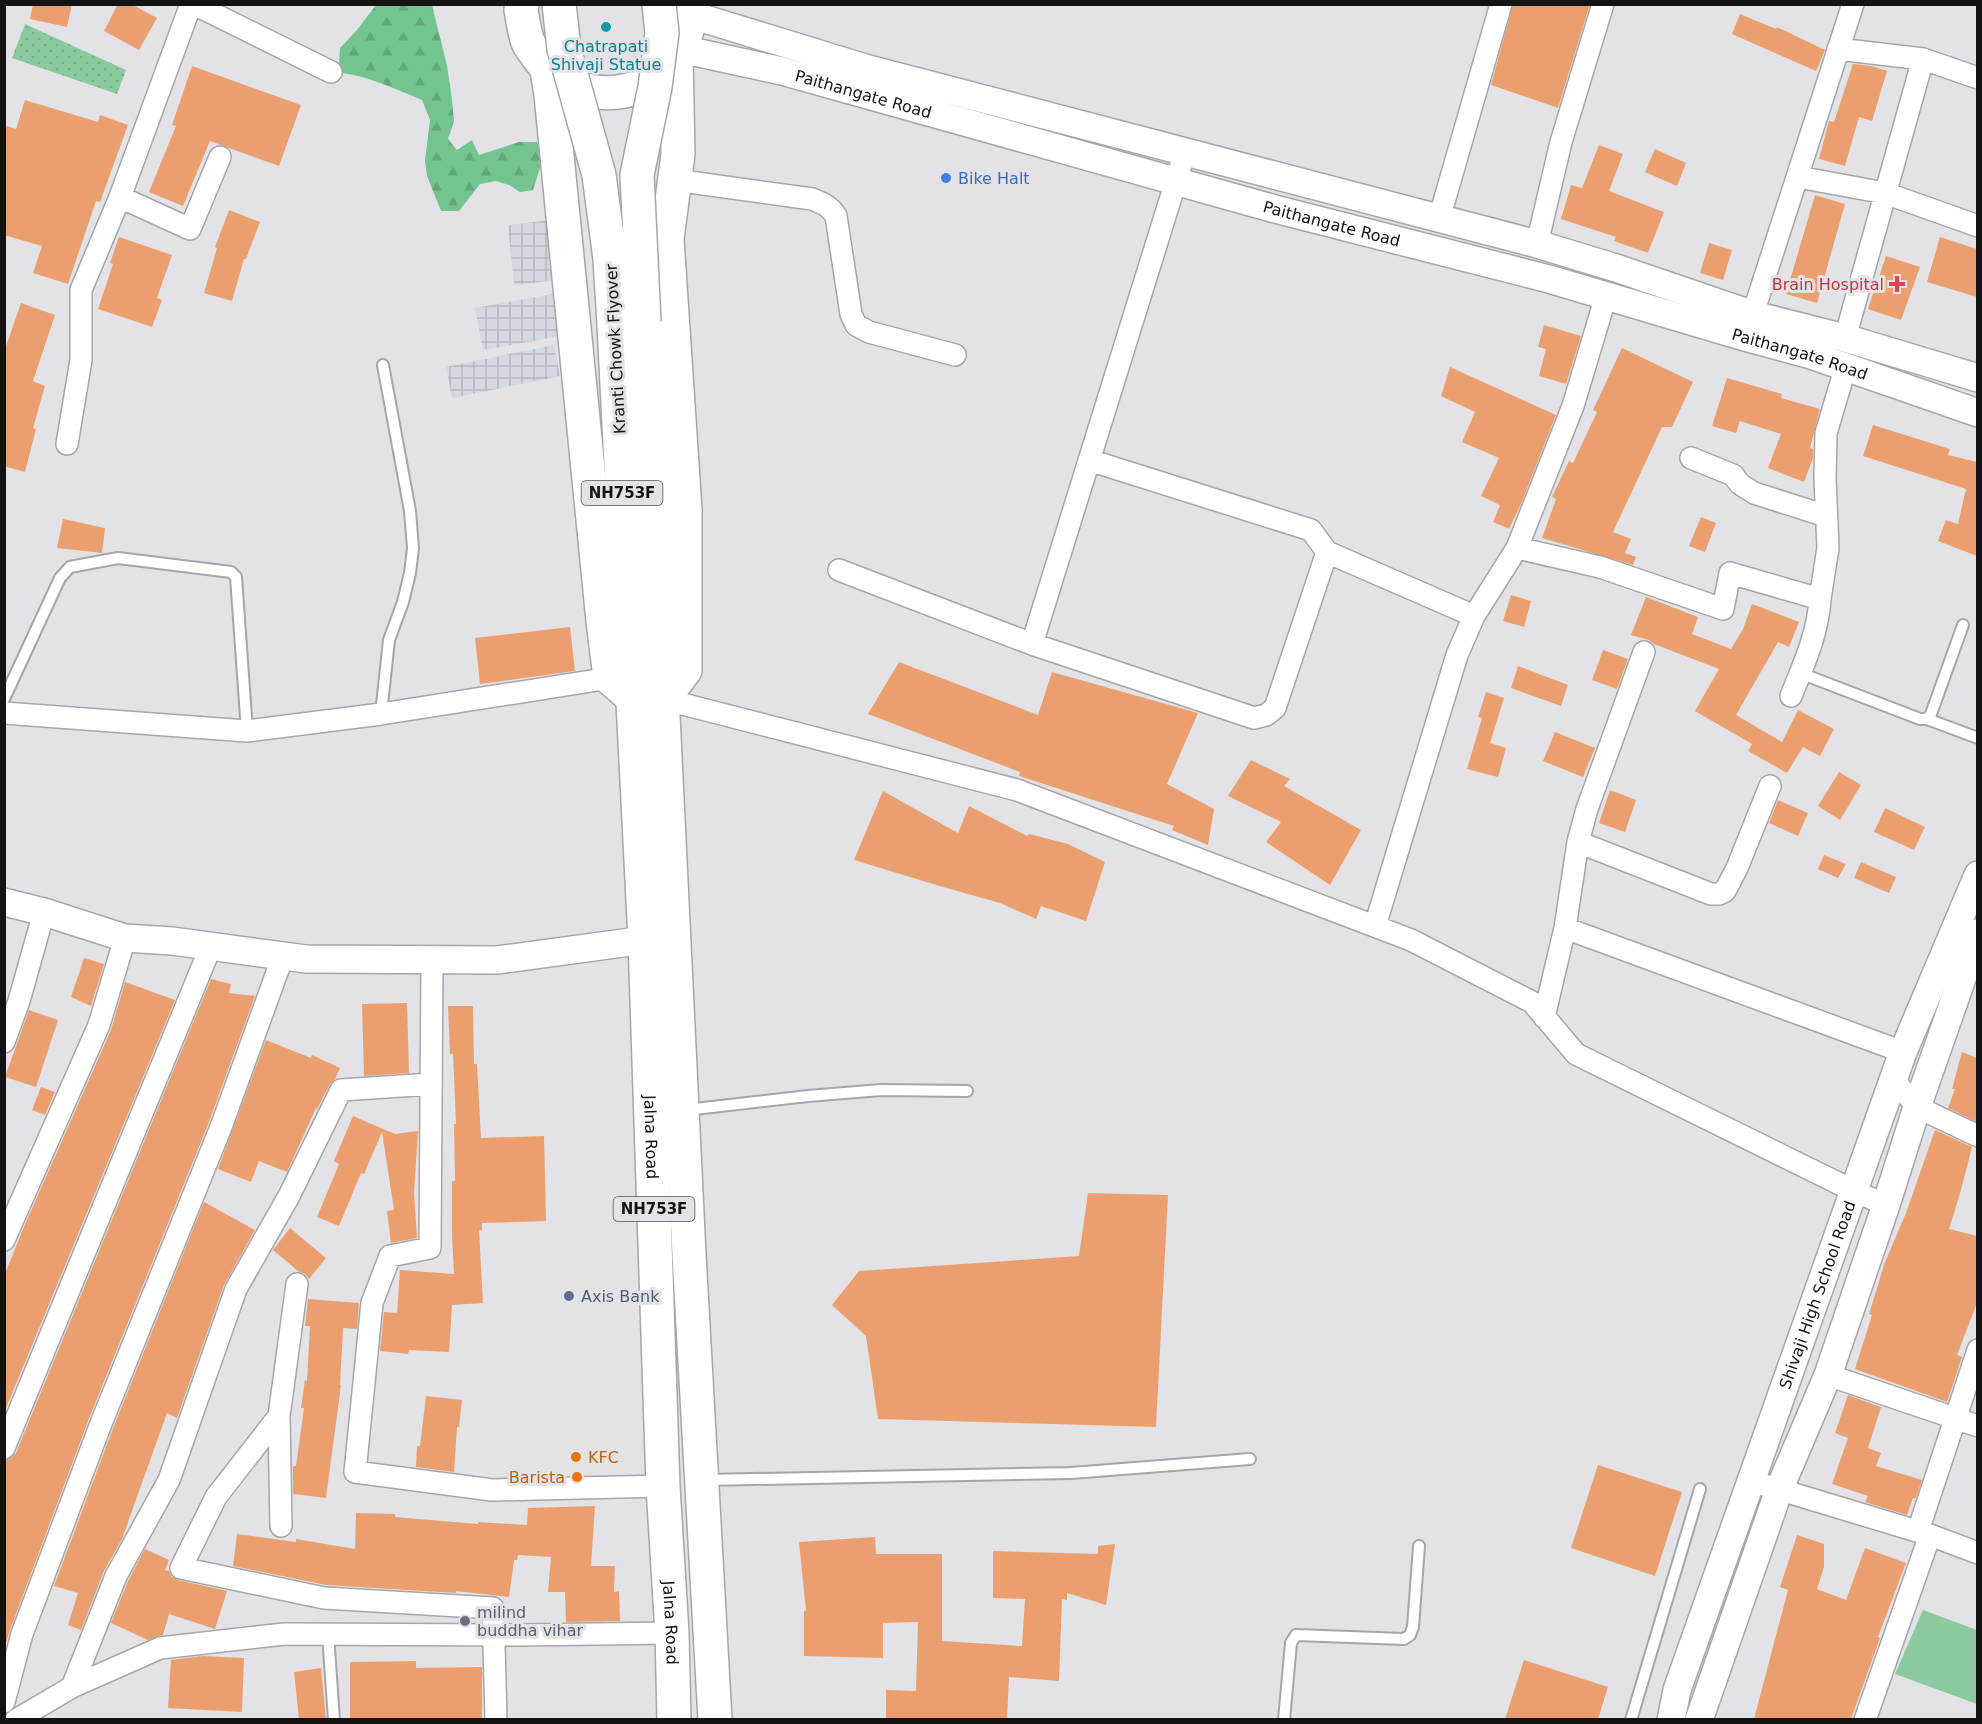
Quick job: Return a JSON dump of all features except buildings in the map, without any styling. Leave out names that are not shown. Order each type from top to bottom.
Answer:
[{"type":"main road","points":[[522,4],[521,10],[528,42],[547,70],[573,87],[603,94],[634,89],[661,74],[679,53]]},
{"type":"main road","name":"Kranti Chowk Flyover","points":[[559,4],[564,50],[599,175],[610,259],[629,324]]},
{"type":"main road","name":"Kranti Chowk Flyover","points":[[635,692],[629,324],[637,175],[655,87],[662,33],[659,4]]},
{"type":"main road","points":[[547,70],[600,597],[635,692],[685,670],[685,510],[667,239],[678,154],[679,53],[691,10]]},
{"type":"main road","name":"Jalna Road","points":[[635,692],[663,1486],[672,1633],[674,1719]]},
{"type":"main road","name":"Jalna Road","points":[[635,692],[683,1110],[715,1719]]},
{"type":"street","points":[[67,444],[81,360],[81,290],[120,196],[192,4],[331,72]]},
{"type":"street","points":[[1438,219],[1501,4]]},
{"type":"street","points":[[1537,244],[1561,142],[1603,4]]},
{"type":"street","points":[[1750,326],[1853,4]]},
{"type":"street","name":"Paithangate Road","points":[[691,10],[865,68],[1537,244],[1616,268],[1846,366],[1977,413]]},
{"type":"street","points":[[1838,49],[1923,59],[1977,78]]},
{"type":"street","name":"Paithangate Road","points":[[679,53],[782,71],[1275,209],[1550,279],[1606,296],[1750,326],[1845,338],[1977,378]]},
{"type":"street","points":[[1845,338],[1923,59]]},
{"type":"street","points":[[1032,644],[1185,152]]},
{"type":"street","points":[[120,196],[190,229],[220,157]]},
{"type":"street","points":[[1798,177],[1885,193],[1977,226]]},
{"type":"street","points":[[675,180],[812,199],[824,204],[833,210],[836,216],[851,314],[856,325],[869,332],[955,355]]},
{"type":"street","points":[[1374,926],[1457,655],[1474,616],[1517,548],[1573,406],[1606,296]]},
{"type":"street","points":[[1791,696],[1818,620],[1828,548],[1826,433],[1846,366]]},
{"type":"street","points":[[1691,458],[1734,475],[1740,484],[1754,493],[1826,516]]},
{"type":"street","points":[[1089,460],[1311,530],[1326,552],[1474,616]]},
{"type":"street","points":[[1517,548],[1600,567],[1723,609],[1730,573],[1820,599]]},
{"type":"street","points":[[838,570],[1032,644],[1254,718],[1266,715],[1275,708],[1326,552]]},
{"type":"street","points":[[1544,1017],[1565,928],[1578,842],[1587,809],[1644,652]]},
{"type":"street","points":[[4,713],[247,730],[381,714],[635,692],[1017,790],[1411,939],[1532,1002],[1576,1054],[1886,1205]]},
{"type":"street","points":[[1578,842],[1711,894],[1719,894],[1725,891],[1737,868],[1770,786]]},
{"type":"street","name":"Shivaji High School Road","points":[[1671,1719],[1677,1690],[1893,1079],[1977,875]]},
{"type":"street","points":[[4,902],[44,912],[125,938],[172,941],[306,958],[497,960],[645,940]]},
{"type":"street","points":[[4,1042],[19,1001],[44,912]]},
{"type":"street","points":[[1565,928],[1903,1052]]},
{"type":"street","name":"Shivaji High School Road","points":[[1699,1719],[1779,1491],[1827,1375],[1977,933]]},
{"type":"street","points":[[4,1240],[99,1025],[125,938]]},
{"type":"street","points":[[4,1448],[211,946]]},
{"type":"street","points":[[4,1702],[22,1634],[100,1426],[221,1127],[283,956]]},
{"type":"street","points":[[432,959],[430,1248],[390,1256],[372,1303],[355,1472],[492,1490],[663,1486]]},
{"type":"street","points":[[1893,1079],[1917,1107],[1977,1136]]},
{"type":"street","points":[[72,1687],[116,1576],[169,1480],[236,1289],[289,1196],[341,1090],[431,1084]]},
{"type":"street","points":[[281,1526],[279,1416],[297,1284]]},
{"type":"street","points":[[1865,1719],[1924,1533],[1955,1419],[1977,1350]]},
{"type":"street","points":[[1827,1375],[1977,1426]]},
{"type":"street","points":[[279,1416],[216,1497],[181,1569],[324,1598],[494,1608],[496,1719]]},
{"type":"street","points":[[1751,1482],[1924,1533],[1977,1553]]},
{"type":"street","points":[[16,1719],[72,1687],[160,1648],[284,1634],[672,1633]]},
{"type":"lane","points":[[381,714],[389,640],[410,573],[413,548],[410,511],[383,365]]},
{"type":"lane","points":[[4,699],[60,578],[70,567],[118,558],[231,572],[236,577],[247,730]]},
{"type":"lane","points":[[1927,719],[1931,714],[1963,625]]},
{"type":"lane","points":[[1800,673],[1920,719],[1927,719],[1977,738]]},
{"type":"lane","points":[[683,1110],[881,1090],[967,1090]]},
{"type":"lane","points":[[702,1480],[1071,1473],[1250,1459]]},
{"type":"lane","points":[[1631,1719],[1700,1489]]},
{"type":"lane","points":[[1284,1719],[1291,1643],[1296,1635],[1404,1639],[1410,1635],[1413,1627],[1419,1546]]},
{"type":"lane","points":[[328,1634],[334,1719]]},
{"type":"shaded area","points":[[552,220],[558,280],[514,285],[508,225]]},
{"type":"shaded area","points":[[559,293],[566,335],[483,350],[475,308]]},
{"type":"shaded area","points":[[554,345],[560,376],[452,398],[446,367]]},
{"type":"green space","points":[[376,5],[432,5],[447,65],[452,100],[454,122],[448,139],[457,150],[472,140],[479,155],[519,142],[537,142],[544,155],[533,190],[520,192],[496,181],[480,184],[459,211],[441,211],[427,176],[425,161],[430,120],[422,100],[373,80],[342,73],[339,64],[340,48]]},
{"type":"green space","points":[[25,24],[126,70],[117,94],[12,58]]},
{"type":"green space","points":[[1923,1610],[1977,1630],[1977,1704],[1895,1674]]},
{"type":"place","name":"Chatrapati Shivaji Statue","points":[[606,27]]},
{"type":"place","name":"Bike Halt","points":[[946,178]]},
{"type":"place","name":"Brain Hospital","points":[[1897,284]]},
{"type":"place","name":"Axis Bank","points":[[569,1296]]},
{"type":"place","name":"KFC","points":[[576,1457]]},
{"type":"place","name":"Barista","points":[[577,1477]]},
{"type":"place","name":"milind buddha vihar","points":[[465,1621]]}]
